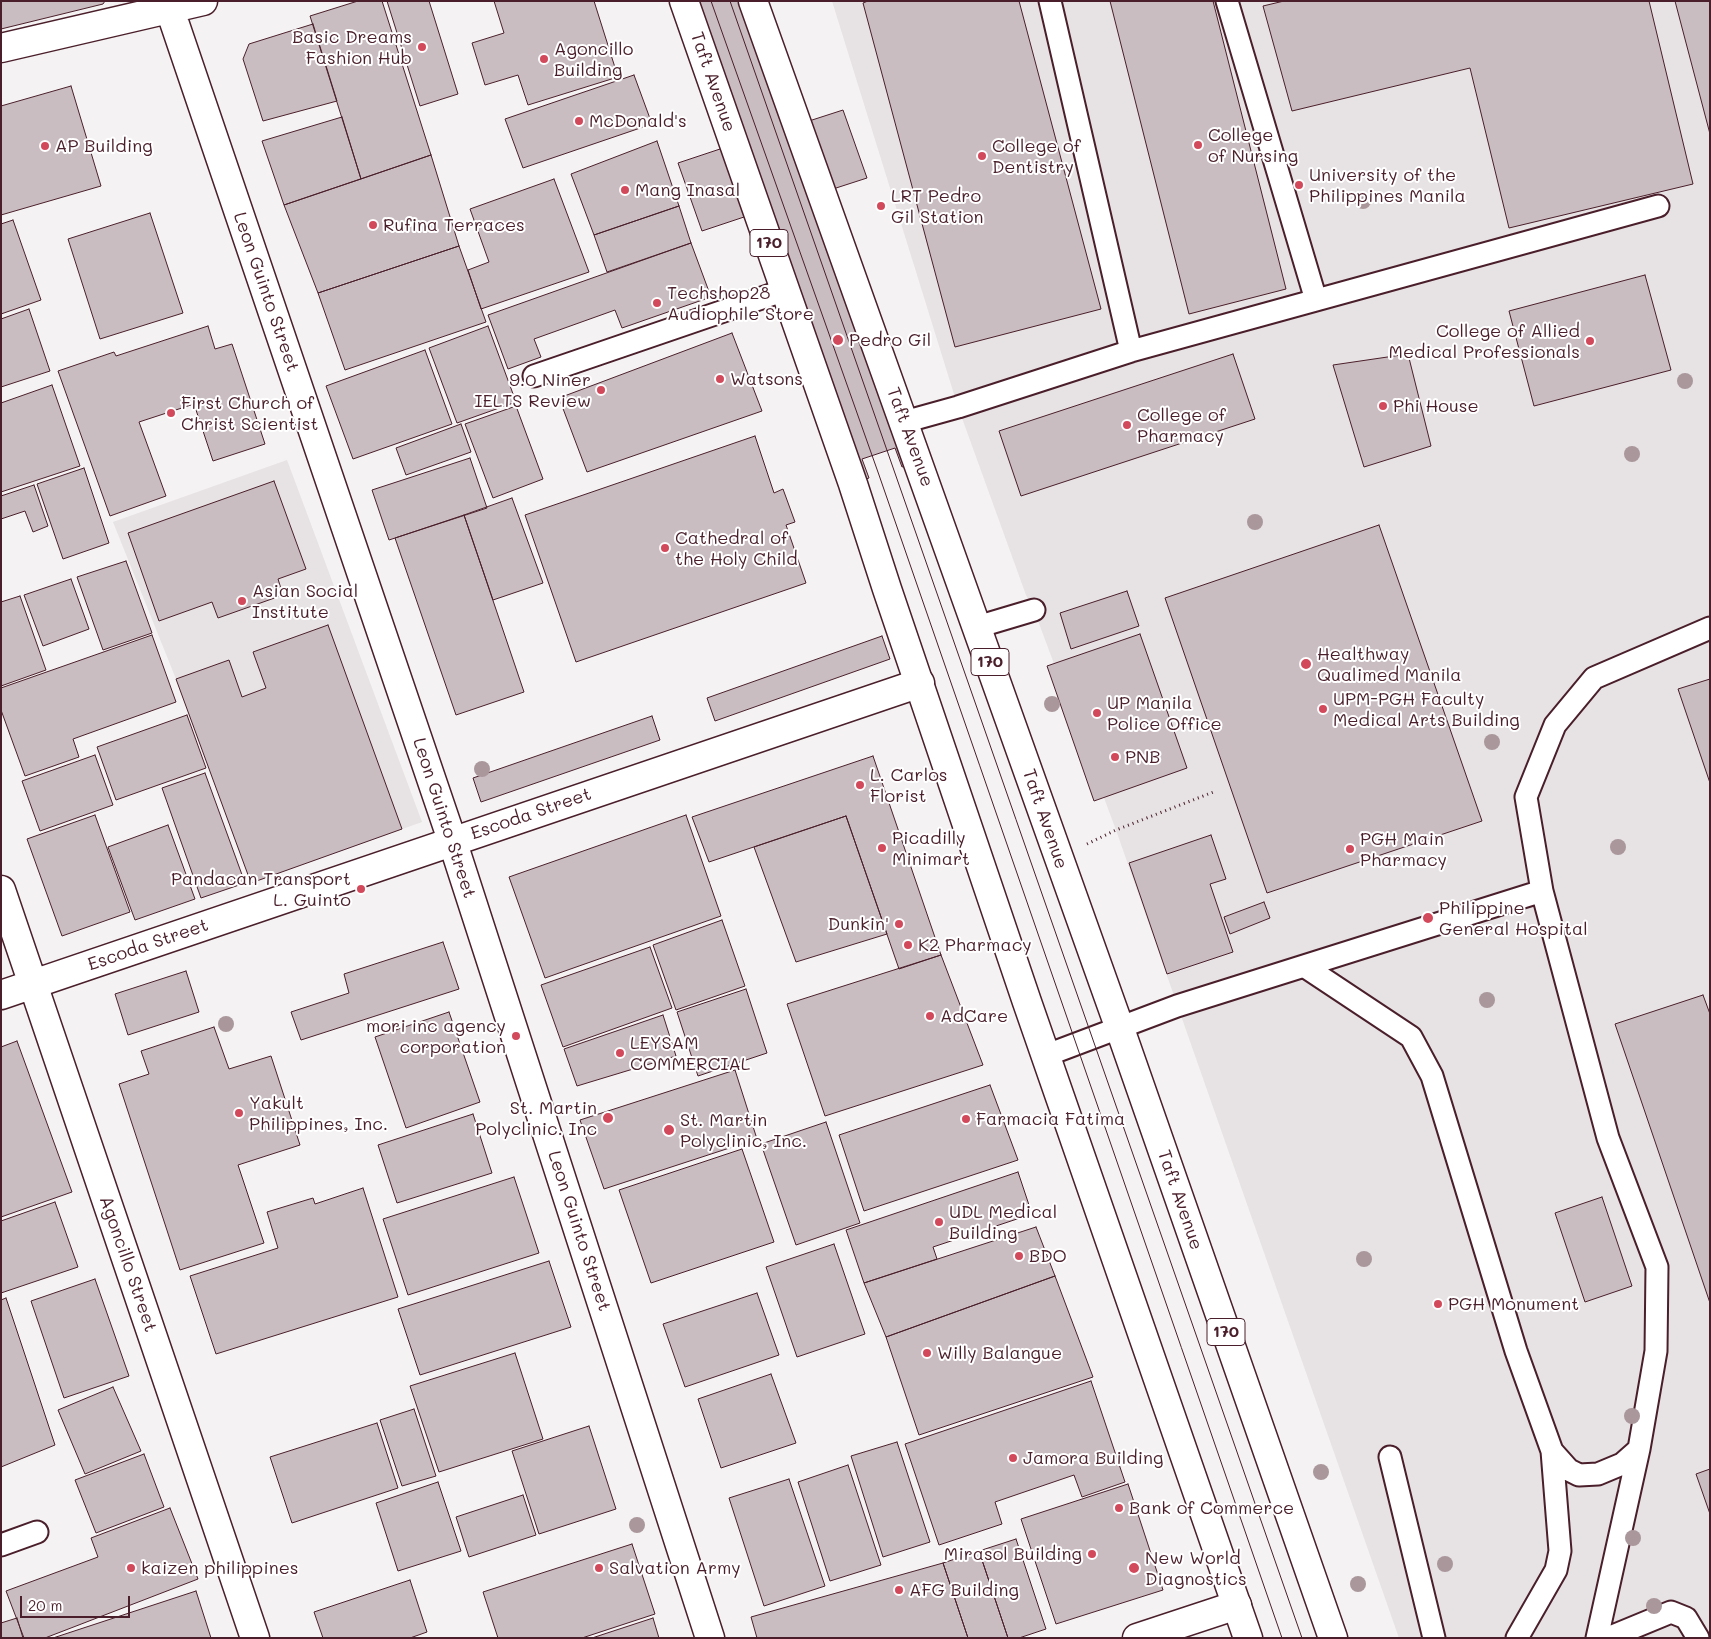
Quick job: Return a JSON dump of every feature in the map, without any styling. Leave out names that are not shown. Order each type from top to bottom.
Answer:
[{"type":"street","points":[[1,48],[168,5],[203,1]]},
{"type":"street","name":"Taft Avenue","points":[[684,1],[853,484],[1027,1002],[1248,1638]]},
{"type":"street","name":"Taft Avenue","points":[[753,1],[1120,1026],[1333,1638]]},
{"type":"street","name":"Leon Guinto Street","points":[[168,5],[452,840],[710,1638]]},
{"type":"street","name":"Escoda Street","points":[[1,995],[452,840],[920,683]]},
{"type":"street","name":"Agoncillo Street","points":[[1,890],[255,1638]]},
{"type":"street","points":[[1137,1638],[1237,1605]]},
{"type":"lane","points":[[1050,1],[1131,351]]},
{"type":"lane","points":[[1226,1],[1316,300]]},
{"type":"lane","points":[[904,422],[958,408],[1131,351],[1658,206]]},
{"type":"lane","points":[[534,376],[785,290]]},
{"type":"lane","points":[[978,627],[1034,610]]},
{"type":"lane","points":[[1597,1638],[1639,1449],[1656,1351],[1657,1267],[1608,1138],[1542,891],[1526,798],[1555,725],[1594,678],[1710,628]]},
{"type":"lane","points":[[1047,1055],[1120,1026],[1178,1006],[1542,891]]},
{"type":"lane","points":[[1304,966],[1411,1037],[1432,1076],[1516,1351],[1552,1451],[1560,1551],[1556,1570],[1517,1638]]},
{"type":"lane","points":[[1552,1451],[1568,1470],[1579,1475],[1598,1474],[1614,1468],[1639,1449]]},
{"type":"lane","points":[[1390,1457],[1434,1638]]},
{"type":"lane","points":[[1,1545],[37,1532]]},
{"type":"lane","points":[[1608,1638],[1671,1612],[1686,1618],[1698,1638]]},
{"type":"path","points":[[1116,830],[1216,791]]},
{"type":"shaded area","name":"Philippine General Hospital","points":[[832,1],[1710,1],[1710,1638],[1399,1638],[1116,830],[1034,610],[1026,595],[958,407]]},
{"type":"shaded area","name":"Asian Social Institute","points":[[287,460],[422,822],[251,883],[176,679],[113,522]]},
{"type":"building","points":[[1,1],[105,1],[103,4],[1,29]]},
{"type":"building","points":[[358,1],[382,1],[431,155],[361,179],[310,16]]},
{"type":"building","name":"Basic Dreams Fashion Hub","points":[[387,1],[429,1],[458,94],[420,106]]},
{"type":"building","name":"Agoncillo Building","points":[[494,1],[594,1],[618,77],[528,105],[518,75],[485,85],[472,43],[504,33]]},
{"type":"building","name":"Pedro Gil","points":[[671,1],[767,1],[809,121],[843,110],[867,178],[833,189],[928,459],[902,467],[895,448],[862,459],[869,478],[842,487],[747,216],[702,231],[678,163],[723,148]]},
{"type":"building","name":"College of Dentistry","points":[[868,1],[1019,1],[1101,309],[955,347],[863,3]]},
{"type":"building","name":"College of Nursing","points":[[1110,1],[1213,1],[1286,289],[1189,314]]},
{"type":"building","points":[[1284,1],[1649,1],[1693,184],[1509,228],[1470,68],[1292,111],[1263,6]]},
{"type":"building","points":[[1675,1],[1710,1],[1710,134]]},
{"type":"building","points":[[313,24],[337,101],[263,121],[243,59],[249,44]]},
{"type":"building","name":"McDonald's","points":[[634,75],[652,124],[523,168],[505,119]]},
{"type":"building","name":"AP Building","points":[[71,86],[101,186],[1,215],[1,106]]},
{"type":"building","points":[[342,117],[361,179],[284,205],[262,141]]},
{"type":"building","name":"Mang Inasal","points":[[657,141],[679,206],[594,235],[571,174]]},
{"type":"building","name":"Rufina Terraces","points":[[431,155],[459,246],[318,293],[284,205]]},
{"type":"building","points":[[554,179],[589,272],[481,309],[468,270],[489,262],[470,209]]},
{"type":"building","points":[[679,206],[691,243],[607,272],[594,235]]},
{"type":"building","points":[[150,213],[183,313],[100,339],[68,239]]},
{"type":"building","points":[[13,220],[41,300],[1,314],[1,224]]},
{"type":"building","points":[[691,243],[711,297],[622,328],[615,310],[534,339],[541,357],[508,369],[488,315]]},
{"type":"building","points":[[459,246],[486,322],[345,370],[318,293]]},
{"type":"building","name":"College of Allied Medical Professionals","points":[[1645,275],[1671,370],[1534,406],[1509,311]]},
{"type":"building","points":[[29,309],[50,371],[1,387],[1,319]]},
{"type":"building","name":"First Church of Christ Scientist","points":[[208,326],[215,349],[232,344],[265,444],[213,461],[194,404],[139,422],[166,496],[110,516],[58,371],[114,352],[116,356]]},
{"type":"building","points":[[488,326],[516,402],[457,423],[429,348]]},
{"type":"building","points":[[732,333],[762,411],[587,472],[559,398]]},
{"type":"building","points":[[425,350],[452,424],[353,459],[326,386]]},
{"type":"building","name":"College of Pharmacy","points":[[1233,354],[1255,419],[1021,496],[999,431]]},
{"type":"building","name":"Phi House","points":[[1408,354],[1431,446],[1364,467],[1333,365]]},
{"type":"building","points":[[52,385],[80,466],[1,492],[1,403]]},
{"type":"building","points":[[516,406],[543,479],[493,498],[465,424]]},
{"type":"building","points":[[461,424],[471,452],[406,475],[396,448]]},
{"type":"building","name":"Cathedral of the Holy Child","points":[[755,436],[774,493],[783,489],[795,522],[786,525],[806,583],[576,662],[525,515]]},
{"type":"building","points":[[470,458],[487,508],[389,540],[372,490]]},
{"type":"building","points":[[84,468],[109,543],[63,559],[37,484]]},
{"type":"building","points":[[274,481],[306,569],[278,579],[283,595],[218,618],[212,602],[159,621],[128,533]]},
{"type":"building","points":[[34,485],[48,526],[33,532],[25,511],[1,519],[1,496]]},
{"type":"building","points":[[512,498],[543,583],[493,600],[464,515]]},
{"type":"building","points":[[464,515],[524,692],[456,715],[395,538]]},
{"type":"building","name":"Healthway Qualimed Manila","points":[[1379,525],[1482,821],[1267,893],[1165,598]]},
{"type":"building","points":[[126,561],[152,633],[103,650],[77,577]]},
{"type":"building","points":[[71,579],[89,629],[43,646],[24,595]]},
{"type":"building","points":[[1127,591],[1139,626],[1071,649],[1060,613]]},
{"type":"building","points":[[20,596],[46,670],[1,686],[1,602]]},
{"type":"building","points":[[328,625],[402,829],[251,883],[176,679],[229,660],[242,697],[266,688],[253,652]]},
{"type":"building","points":[[1140,634],[1187,768],[1094,801],[1047,666]]},
{"type":"building","points":[[152,635],[176,702],[73,739],[79,757],[25,776],[1,710],[1,688]]},
{"type":"building","points":[[882,636],[890,659],[715,721],[707,698]]},
{"type":"building","points":[[1710,679],[1710,783],[1678,689]]},
{"type":"building","points":[[187,715],[206,768],[116,800],[97,747]]},
{"type":"building","points":[[652,716],[660,740],[481,802],[473,778]]},
{"type":"building","points":[[95,755],[113,805],[40,831],[22,781]]},
{"type":"building","points":[[873,756],[941,955],[899,969],[846,816],[709,862],[692,817]]},
{"type":"building","points":[[205,773],[245,883],[201,898],[162,788]]},
{"type":"building","points":[[95,815],[130,912],[62,936],[27,839]]},
{"type":"building","points":[[686,815],[721,916],[545,978],[509,877]]},
{"type":"building","points":[[846,816],[887,934],[796,962],[754,847]]},
{"type":"building","points":[[168,825],[195,899],[135,920],[108,847]]},
{"type":"building","points":[[1211,835],[1226,879],[1210,884],[1233,952],[1167,974],[1129,863]]},
{"type":"building","points":[[1264,902],[1270,918],[1230,934],[1224,917]]},
{"type":"building","points":[[722,920],[745,986],[676,1010],[653,945]]},
{"type":"building","points":[[443,942],[459,989],[301,1040],[291,1012],[349,993],[344,974]]},
{"type":"building","points":[[650,947],[672,1008],[563,1047],[541,985]]},
{"type":"building","points":[[941,955],[983,1065],[825,1116],[787,1004]]},
{"type":"building","points":[[186,971],[199,1012],[128,1035],[115,994]]},
{"type":"building","points":[[746,989],[767,1053],[698,1076],[677,1012]]},
{"type":"building","points":[[1703,995],[1710,1014],[1710,1303],[1615,1024]]},
{"type":"building","points":[[449,1012],[480,1102],[406,1128],[375,1037]]},
{"type":"building","name":"LEYSAM COMMERCIAL","points":[[663,1015],[676,1056],[577,1086],[564,1049]]},
{"type":"building","points":[[214,1027],[229,1069],[271,1056],[300,1145],[238,1165],[264,1243],[180,1270],[119,1084],[149,1074],[141,1051]]},
{"type":"building","points":[[17,1041],[72,1192],[1,1217],[1,1047]]},
{"type":"building","name":"St. Martin Polyclinic, Inc.","points":[[735,1070],[757,1139],[604,1189],[580,1120]]},
{"type":"building","points":[[990,1085],[1018,1160],[864,1211],[839,1135]]},
{"type":"building","points":[[473,1114],[492,1173],[397,1203],[378,1145]]},
{"type":"building","points":[[826,1122],[860,1223],[796,1245],[761,1144]]},
{"type":"building","points":[[742,1149],[774,1242],[651,1283],[619,1190]]},
{"type":"building","name":"UDL Medical Building","points":[[1018,1172],[1032,1214],[933,1247],[937,1259],[864,1283],[846,1230]]},
{"type":"building","points":[[514,1177],[539,1253],[408,1295],[383,1219]]},
{"type":"building","points":[[363,1188],[398,1297],[216,1354],[190,1276],[278,1248],[267,1212],[313,1198],[315,1204]]},
{"type":"building","points":[[1602,1197],[1632,1286],[1585,1302],[1555,1213]]},
{"type":"building","points":[[55,1202],[78,1267],[1,1293],[1,1221]]},
{"type":"building","points":[[1036,1227],[1055,1276],[886,1337],[864,1283]]},
{"type":"building","points":[[834,1244],[865,1334],[797,1357],[766,1267]]},
{"type":"building","points":[[549,1261],[571,1327],[420,1375],[398,1309]]},
{"type":"building","points":[[1055,1276],[1093,1377],[919,1435],[886,1337]]},
{"type":"building","points":[[95,1279],[129,1376],[64,1398],[31,1301]]},
{"type":"building","points":[[757,1293],[779,1355],[685,1387],[663,1324]]},
{"type":"building","points":[[6,1298],[55,1445],[1,1467],[1,1300]]},
{"type":"building","points":[[515,1353],[543,1439],[439,1472],[410,1386]]},
{"type":"building","points":[[771,1374],[796,1443],[721,1468],[698,1399]]},
{"type":"building","name":"Jamora Building","points":[[1091,1381],[1125,1482],[1082,1497],[1074,1475],[995,1502],[1002,1524],[939,1545],[905,1444]]},
{"type":"building","points":[[113,1387],[141,1451],[85,1474],[58,1410]]},
{"type":"building","points":[[414,1409],[436,1476],[402,1486],[380,1420]]},
{"type":"building","points":[[377,1423],[398,1488],[292,1523],[270,1457]]},
{"type":"building","points":[[589,1426],[616,1509],[539,1534],[512,1451]]},
{"type":"building","points":[[897,1442],[930,1542],[883,1557],[851,1456]]},
{"type":"building","points":[[144,1454],[164,1507],[96,1533],[75,1480]]},
{"type":"building","points":[[848,1465],[881,1565],[830,1581],[798,1482]]},
{"type":"building","points":[[1710,1469],[1710,1514],[1696,1474]]},
{"type":"building","points":[[789,1479],[825,1586],[764,1606],[729,1498]]},
{"type":"building","points":[[438,1482],[461,1551],[398,1571],[376,1503]]},
{"type":"building","name":"Mirasol Building","points":[[1128,1484],[1163,1590],[1056,1624],[1021,1519]]},
{"type":"building","points":[[523,1495],[536,1535],[469,1557],[456,1517]]},
{"type":"building","name":"kaizen philippines","points":[[170,1508],[198,1579],[45,1638],[24,1638],[6,1591],[98,1557],[91,1538]]},
{"type":"building","points":[[1016,1539],[1046,1629],[1019,1638],[1008,1638],[979,1551]]},
{"type":"building","name":"Salvation Army","points":[[632,1544],[655,1614],[582,1638],[498,1638],[483,1592]]},
{"type":"building","points":[[979,1551],[1008,1638],[968,1638],[943,1563]]},
{"type":"building","name":"AFG Building","points":[[943,1563],[968,1638],[757,1638],[751,1617]]},
{"type":"building","points":[[410,1580],[427,1632],[410,1638],[323,1638],[314,1612]]},
{"type":"building","points":[[196,1591],[211,1638],[53,1638]]},
{"type":"building","points":[[17,1618],[23,1638],[1,1638],[1,1623]]},
{"type":"building","points":[[653,1618],[659,1638],[592,1638]]},
{"type":"tram line","points":[[711,1],[879,475],[1282,1638]]},
{"type":"tram line","points":[[730,1],[1302,1638]]},
{"type":"place","name":"Basic Dreams Fashion Hub","points":[[422,47]]},
{"type":"place","name":"Agoncillo Building","points":[[544,59]]},
{"type":"place","name":"McDonald's","points":[[579,121]]},
{"type":"place","name":"College of Nursing","points":[[1198,145]]},
{"type":"place","name":"AP Building","points":[[45,146]]},
{"type":"place","name":"College of Dentistry","points":[[982,156]]},
{"type":"place","name":"University of the Philippines Manila","points":[[1299,185]]},
{"type":"place","name":"Mang Inasal","points":[[625,190]]},
{"type":"place","name":"LRT Pedro Gil Station","points":[[881,206]]},
{"type":"place","name":"Rufina Terraces","points":[[373,225]]},
{"type":"place","name":"Techshop28 Audiophile Store","points":[[657,303]]},
{"type":"place","name":"Pedro Gil","points":[[838,340]]},
{"type":"place","name":"College of Allied Medical Professionals","points":[[1590,341]]},
{"type":"place","name":"Watsons","points":[[720,379]]},
{"type":"place","name":"9.0 Niner IELTS Review","points":[[601,390]]},
{"type":"place","name":"Phi House","points":[[1383,406]]},
{"type":"place","name":"First Church of Christ Scientist","points":[[171,413]]},
{"type":"place","name":"College of Pharmacy","points":[[1127,425]]},
{"type":"place","name":"Cathedral of the Holy Child","points":[[665,548]]},
{"type":"place","name":"Asian Social Institute","points":[[242,601]]},
{"type":"place","name":"Healthway Qualimed Manila","points":[[1306,664]]},
{"type":"place","name":"UPM-PGH Faculty Medical Arts Building","points":[[1323,709]]},
{"type":"place","name":"UP Manila Police Office","points":[[1097,713]]},
{"type":"place","name":"PNB","points":[[1115,757]]},
{"type":"place","name":"L. Carlos Florist","points":[[860,785]]},
{"type":"place","name":"Picadilly Minimart","points":[[882,848]]},
{"type":"place","name":"PGH Main Pharmacy","points":[[1350,849]]},
{"type":"place","name":"Pandacan Transport L. Guinto","points":[[361,889]]},
{"type":"place","name":"Philippine General Hospital","points":[[1428,918]]},
{"type":"place","name":"Dunkin'","points":[[899,924]]},
{"type":"place","name":"K2 Pharmacy","points":[[908,945]]},
{"type":"place","name":"AdCare","points":[[930,1016]]},
{"type":"place","name":"mori inc agency corporation","points":[[516,1036]]},
{"type":"place","name":"LEYSAM COMMERCIAL","points":[[620,1053]]},
{"type":"place","name":"Yakult Philippines, Inc.","points":[[239,1113]]},
{"type":"place","name":"St. Martin Polyclinic. Inc","points":[[608,1118]]},
{"type":"place","name":"Farmacia Fatima","points":[[966,1119]]},
{"type":"place","name":"St. Martin Polyclinic, Inc.","points":[[669,1130]]},
{"type":"place","name":"UDL Medical Building","points":[[939,1222]]},
{"type":"place","name":"BDO","points":[[1019,1256]]},
{"type":"place","name":"PGH Monument","points":[[1438,1304]]},
{"type":"place","name":"Willy Balangue","points":[[927,1353]]},
{"type":"place","name":"Jamora Building","points":[[1013,1458]]},
{"type":"place","name":"Bank of Commerce","points":[[1119,1508]]},
{"type":"place","name":"Mirasol Building","points":[[1092,1554]]},
{"type":"place","name":"kaizen philippines","points":[[131,1568]]},
{"type":"place","name":"Salvation Army","points":[[599,1568]]},
{"type":"place","name":"New World Diagnostics","points":[[1134,1568]]},
{"type":"place","name":"AFG Building","points":[[899,1590]]}]
